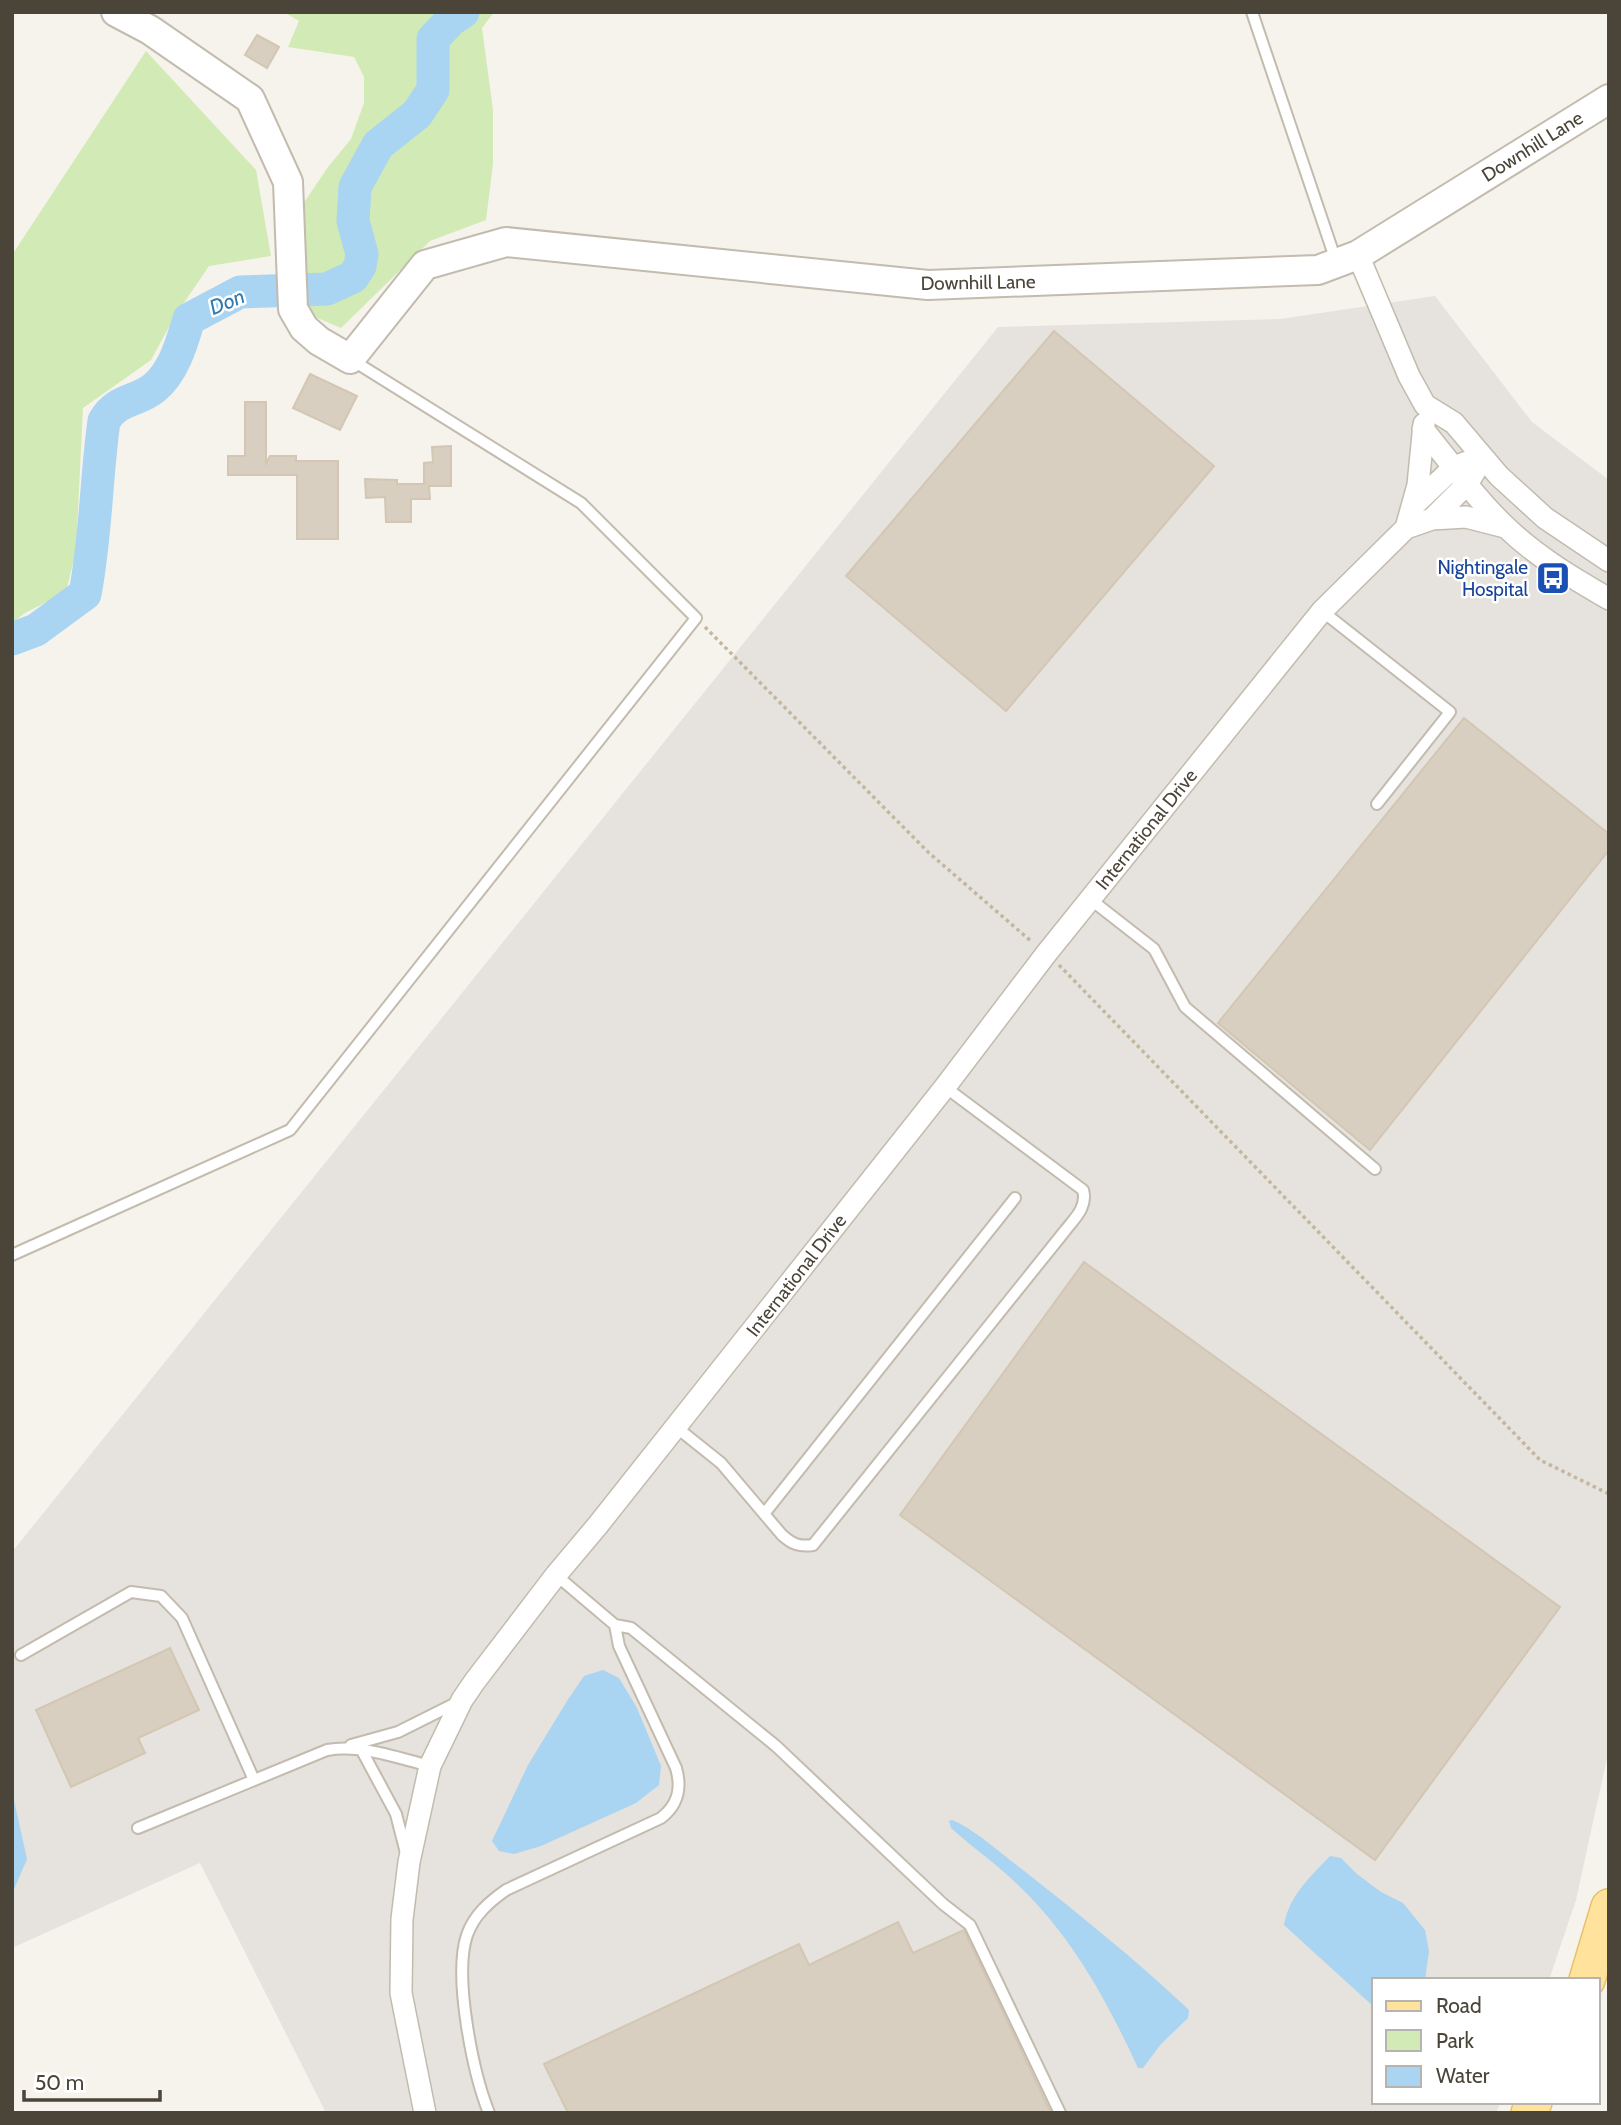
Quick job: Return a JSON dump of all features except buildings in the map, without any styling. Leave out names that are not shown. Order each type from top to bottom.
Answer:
[{"type":"main road","points":[[1588,1978],[1609,1907]]},
{"type":"street","points":[[116,12],[150,30],[250,99],[288,182],[293,309],[304,328],[319,341],[350,359]]},
{"type":"street","name":"Downhill Lane","points":[[350,359],[425,265],[506,242],[928,285],[1318,270],[1348,259],[1609,99]]},
{"type":"street","points":[[1348,259],[1425,405],[1454,423],[1499,476],[1545,518],[1608,558]]},
{"type":"street","name":"International Drive","points":[[1406,528],[1418,485],[1425,405]]},
{"type":"street","name":"International Drive","points":[[1423,429],[1505,527],[1557,568],[1609,599]]},
{"type":"street","name":"International Drive","points":[[1413,505],[1461,475],[1483,457]]},
{"type":"street","name":"International Drive","points":[[1432,519],[1461,475]]},
{"type":"street","name":"International Drive","points":[[425,2113],[401,1993],[402,1919],[409,1862],[430,1766],[462,1700],[556,1575],[945,1087],[1090,899],[1322,611],[1406,528],[1432,519],[1466,517],[1505,527]]},
{"type":"lane","points":[[1252,12],[1348,259]]},
{"type":"lane","points":[[12,1255],[290,1129],[696,618],[581,503],[350,359]]},
{"type":"lane","points":[[1322,611],[1450,712],[1377,804]]},
{"type":"lane","points":[[1090,899],[1154,949],[1185,1007],[1375,1169]]},
{"type":"lane","points":[[676,1427],[722,1464],[792,1543],[813,1545],[1083,1206],[1083,1190],[945,1087]]},
{"type":"lane","points":[[764,1514],[1014,1198]]},
{"type":"lane","points":[[556,1575],[615,1625],[631,1628],[744,1718],[943,1904],[970,1925],[1060,2113]]},
{"type":"lane","points":[[21,1655],[131,1592],[162,1596],[182,1618],[254,1780]]},
{"type":"lane","points":[[489,2113],[477,2073],[462,1963],[467,1936],[475,1920],[487,1904],[506,1890],[661,1818],[672,1810],[678,1797],[680,1780],[676,1768],[619,1646],[615,1625]]},
{"type":"lane","points":[[138,1828],[327,1750],[398,1732],[427,1720],[462,1700]]},
{"type":"lane","points":[[345,1747],[430,1766]]},
{"type":"lane","points":[[361,1749],[396,1814],[409,1862]]},
{"type":"path","points":[[696,618],[928,852],[1030,940]]},
{"type":"path","points":[[1061,966],[1540,1460],[1609,1494]]},
{"type":"shaded area","points":[[1435,296],[1532,422],[1609,480],[1609,1749],[1576,1900],[1550,1978],[1372,1978],[1372,2104],[1500,2104],[1496,2113],[326,2113],[200,1863],[12,1948],[12,1552],[998,327],[1280,319]]},
{"type":"green space","points":[[284,12],[494,12],[482,28],[493,110],[493,164],[486,220],[430,241],[341,328],[308,314],[300,263],[301,207],[351,139],[364,103],[364,77],[354,57],[288,47],[299,21]]},
{"type":"green space","points":[[146,51],[256,170],[271,256],[209,266],[175,316],[151,360],[83,408],[76,551],[66,592],[25,613],[12,623],[12,255]]},
{"type":"water","points":[[603,1670],[619,1678],[637,1708],[661,1766],[659,1785],[636,1803],[541,1846],[514,1854],[499,1851],[492,1841],[528,1765],[584,1676]]},
{"type":"water","points":[[12,1791],[27,1859],[12,1894]]},
{"type":"water","points":[[952,1820],[979,1836],[1066,1904],[1189,2010],[1188,2018],[1161,2044],[1143,2068],[1138,2068],[1102,1996],[1057,1928],[1013,1880],[951,1828],[949,1821]]},
{"type":"water","points":[[1330,1856],[1341,1858],[1381,1892],[1403,1903],[1425,1930],[1429,1951],[1425,1978],[1372,1978],[1372,2005],[1284,1925],[1290,1905],[1308,1879]]},
{"type":"waterway","name":"Don","points":[[12,639],[36,630],[85,594],[104,421],[114,409],[147,393],[167,374],[189,319],[240,292],[327,289],[353,277],[360,266],[362,254],[353,221],[355,187],[378,145],[417,114],[433,90],[433,39],[463,12]]},
{"type":"place","name":"Nightingale Hospital","points":[[1553,578]]}]
